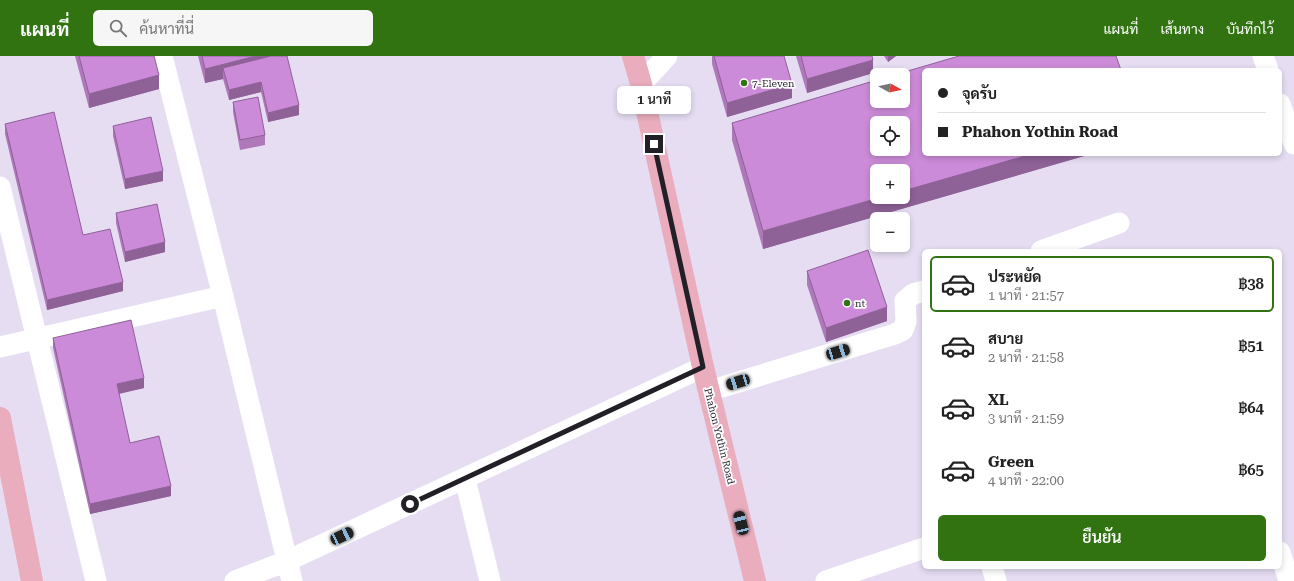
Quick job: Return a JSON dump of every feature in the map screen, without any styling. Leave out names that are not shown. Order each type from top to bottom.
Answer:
[{"type":"main road","name":"Phahon Yothin Road","points":[[633,56],[641,84],[703,367],[755,581]]},
{"type":"main road","points":[[0,418],[32,581]]},
{"type":"street","points":[[162,56],[223,296],[290,571]]},
{"type":"street","points":[[641,84],[667,56]]},
{"type":"street","points":[[1263,56],[1267,68]]},
{"type":"street","points":[[1282,110],[1294,144]]},
{"type":"street","points":[[0,187],[96,581]]},
{"type":"street","points":[[1047,249],[1119,223]]},
{"type":"street","points":[[709,391],[895,334],[903,330],[905,326],[905,301],[913,294],[922,292]]},
{"type":"street","points":[[0,347],[37,337],[112,322],[223,296]]},
{"type":"street","points":[[236,581],[290,571],[465,479],[703,367]]},
{"type":"street","points":[[465,479],[490,581]]},
{"type":"street","points":[[826,581],[922,549]]},
{"type":"street","points":[[1282,558],[1289,581]]},
{"type":"street","points":[[993,569],[996,581]]},
{"type":"building","points":[[79,56],[154,56],[159,75],[89,94]]},
{"type":"building","points":[[202,56],[256,56],[205,69]]},
{"type":"building","points":[[271,56],[287,56],[299,105],[268,113],[261,82],[229,90],[223,68]]},
{"type":"building","points":[[714,56],[784,56],[792,84],[727,103]]},
{"type":"building","points":[[801,56],[872,56],[873,60],[807,79]]},
{"type":"building","points":[[959,56],[1116,56],[1120,68],[922,68],[922,156],[1025,156],[910,189],[910,164],[870,164],[870,200],[763,231],[732,123],[870,82],[870,108],[910,108],[910,70]]},
{"type":"building","points":[[258,97],[265,135],[240,140],[233,102]]},
{"type":"building","points":[[54,112],[83,235],[110,229],[123,282],[47,300],[5,124]]},
{"type":"building","points":[[151,117],[163,171],[125,179],[113,126]]},
{"type":"building","points":[[157,204],[165,242],[125,252],[116,213]]},
{"type":"building","name":"nt","points":[[868,250],[887,307],[826,328],[807,271]]},
{"type":"building","points":[[131,320],[144,378],[117,384],[130,443],[159,436],[171,486],[90,504],[53,338]]},
{"type":"place","name":"7-Eleven","points":[[744,83]]},
{"type":"place","name":"nt","points":[[847,303]]},
{"type":"route","points":[[410,504],[703,367],[654,144]]}]
